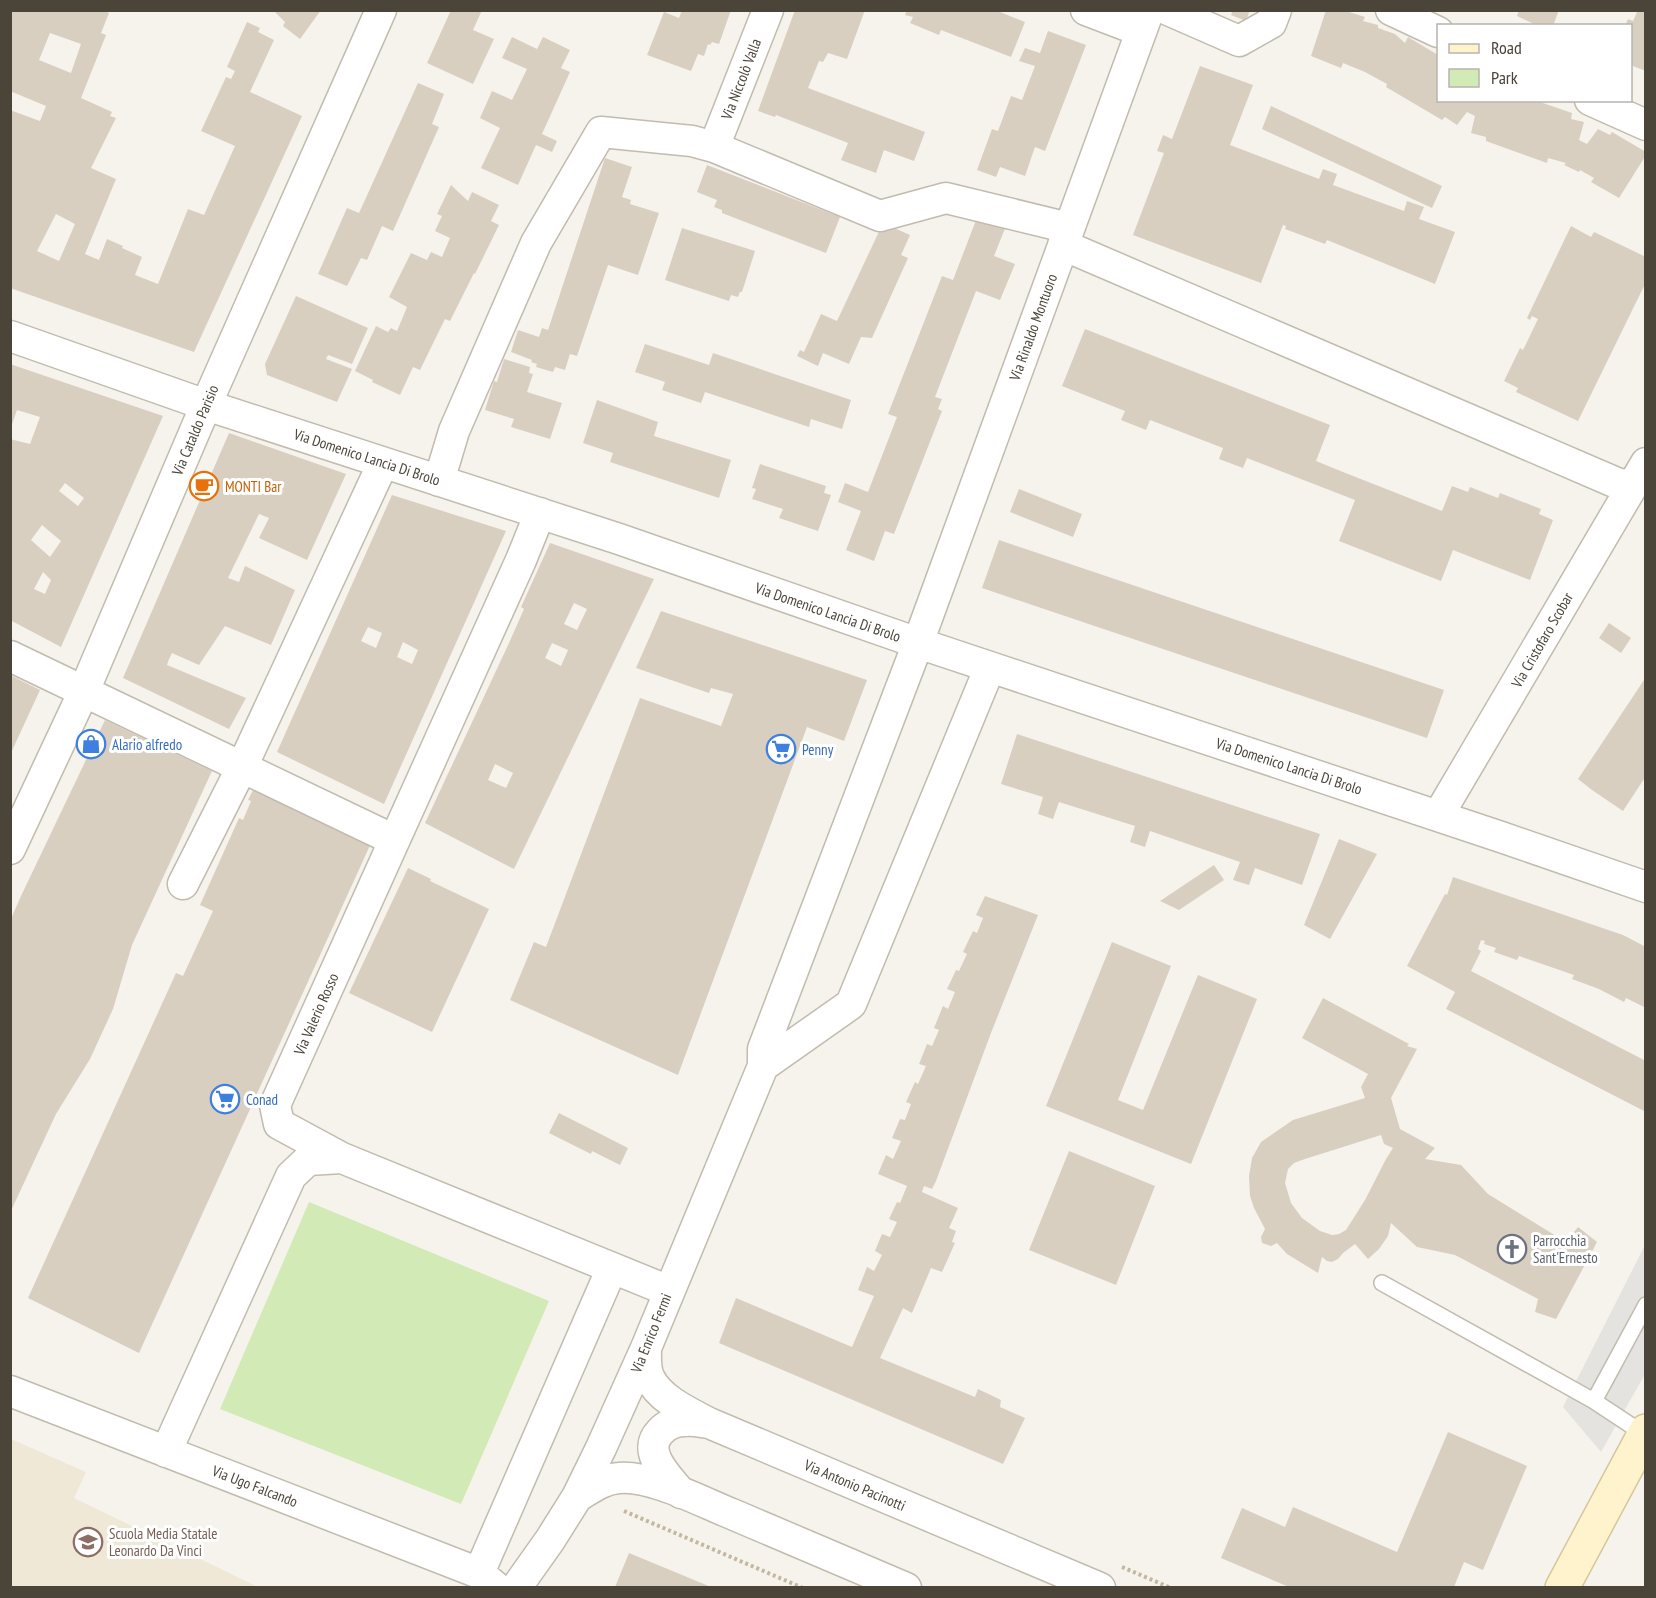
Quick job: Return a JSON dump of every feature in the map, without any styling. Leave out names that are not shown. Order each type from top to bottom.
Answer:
[{"type":"street","name":"Via Cataldo Parisio","points":[[10,849],[84,691],[206,405],[381,10]]},
{"type":"street","name":"Via Niccolò Valla","points":[[714,147],[768,10]]},
{"type":"street","points":[[1086,10],[1145,21]]},
{"type":"street","points":[[1168,10],[1239,41],[1271,23],[1276,10]]},
{"type":"street","points":[[1391,10],[1437,32]]},
{"type":"street","name":"Via Rinaldo Montuoro","points":[[764,1066],[764,1049],[918,643],[1145,21]]},
{"type":"street","points":[[1594,102],[1646,125]]},
{"type":"street","points":[[440,481],[454,431],[536,243],[601,132],[692,141],[714,147],[879,216],[946,198],[1066,237],[1619,484],[1639,474]]},
{"type":"street","name":"Via Domenico Lancia Di Brolo","points":[[10,336],[206,405],[619,539],[918,643],[1646,887]]},
{"type":"street","points":[[183,884],[242,767],[383,463]]},
{"type":"street","name":"Via Cristofaro Scobar","points":[[1438,816],[1639,474]]},
{"type":"street","name":"Via Valerio Rosso","points":[[540,513],[521,560],[275,1105],[279,1124],[342,1158],[669,1290]]},
{"type":"street","points":[[10,656],[394,840]]},
{"type":"street","points":[[764,1066],[851,1004],[990,667]]},
{"type":"street","name":"Via Enrico Fermi","points":[[516,1587],[578,1497],[646,1348],[764,1066]]},
{"type":"street","points":[[166,1452],[291,1176],[308,1160],[342,1158]]},
{"type":"street","points":[[488,1580],[612,1268]]},
{"type":"street","name":"Via Antonio Pacinotti","points":[[646,1348],[646,1367],[657,1390],[709,1423],[1100,1587]]},
{"type":"street","name":"Via Ugo Falcando","points":[[10,1391],[488,1580]]},
{"type":"street","points":[[681,1493],[660,1468],[653,1451],[655,1437],[665,1426],[683,1420],[709,1423]]},
{"type":"street","points":[[1562,1587],[1645,1432]]},
{"type":"street","points":[[578,1497],[606,1480],[640,1479],[681,1493],[906,1587]]},
{"type":"lane","points":[[1382,1283],[1594,1401],[1645,1432]]},
{"type":"lane","points":[[1594,1401],[1646,1305]]},
{"type":"path","points":[[615,1507],[803,1587]]},
{"type":"shaded area","points":[[1645,1245],[1645,1374],[1601,1452],[1563,1407]]},
{"type":"shaded area","name":"Scuola Media Statale Leonardo Da Vinci","points":[[11,1439],[86,1472],[74,1498],[258,1587],[11,1587]]},
{"type":"green space","points":[[309,1202],[549,1301],[461,1504],[220,1409]]},
{"type":"building","points":[[10,10],[104,10],[109,13],[101,33],[106,35],[81,98],[112,112],[110,116],[116,118],[91,168],[116,179],[85,254],[99,260],[107,239],[142,257],[135,275],[158,284],[188,209],[204,215],[235,146],[201,131],[226,77],[231,79],[235,71],[227,67],[247,22],[260,28],[258,32],[274,40],[250,92],[302,116],[194,352],[10,288],[10,110],[40,121],[46,106],[10,91]],"holes":[[[50,33],[81,44],[71,73],[39,60]],[[56,214],[75,224],[59,261],[37,251]]]},
{"type":"building","points":[[277,10],[321,10],[300,39],[283,26],[285,22],[275,12]]},
{"type":"building","points":[[451,10],[482,10],[473,30],[494,39],[473,84],[427,63]]},
{"type":"building","points":[[682,10],[731,10],[719,44],[712,42],[708,44],[704,56],[698,54],[691,71],[647,55],[664,12],[679,18]]},
{"type":"building","points":[[795,10],[865,10],[847,59],[828,53],[823,62],[819,61],[808,88],[925,132],[914,161],[884,150],[876,173],[841,160],[848,143],[776,115],[775,117],[758,111]]},
{"type":"building","points":[[907,10],[995,10],[1025,22],[1011,57],[941,30],[939,35],[910,23],[913,17],[905,15]]},
{"type":"building","points":[[1233,10],[1250,10],[1246,21],[1231,15]]},
{"type":"building","points":[[1326,10],[1343,10],[1365,17],[1363,21],[1378,25],[1378,28],[1395,34],[1405,43],[1408,37],[1437,54],[1437,102],[1540,102],[1572,113],[1571,119],[1584,122],[1579,140],[1587,144],[1598,129],[1610,135],[1612,132],[1646,152],[1646,155],[1619,198],[1591,182],[1594,178],[1564,165],[1566,163],[1548,158],[1547,163],[1486,141],[1486,137],[1471,133],[1475,116],[1467,112],[1457,125],[1445,117],[1442,120],[1365,72],[1343,63],[1341,68],[1311,56]]},
{"type":"building","points":[[1519,10],[1559,10],[1554,24],[1534,24],[1517,16]]},
{"type":"building","points":[[1638,10],[1646,10],[1646,71],[1632,66],[1632,24],[1626,24],[1628,19],[1633,21]]},
{"type":"building","points":[[1048,31],[1086,45],[1045,151],[1035,147],[1025,176],[1000,167],[996,177],[977,170],[992,129],[998,131],[1011,96],[1022,100],[1035,66],[1019,61],[1025,48],[1040,53]]},
{"type":"building","points":[[512,37],[537,49],[543,37],[570,50],[561,68],[570,72],[542,134],[557,141],[552,152],[536,145],[518,185],[481,168],[500,128],[480,118],[492,91],[512,100],[527,69],[502,58]]},
{"type":"building","points":[[1200,66],[1253,85],[1230,145],[1319,179],[1323,169],[1337,174],[1333,185],[1404,211],[1407,201],[1424,207],[1419,219],[1455,232],[1435,284],[1327,240],[1325,244],[1285,229],[1286,226],[1283,225],[1261,283],[1133,235],[1164,153],[1157,151],[1163,135],[1172,139]]},
{"type":"building","points":[[418,83],[444,94],[432,124],[439,127],[393,231],[382,226],[367,260],[361,258],[347,286],[318,274],[347,208],[359,213]]},
{"type":"building","points":[[1271,106],[1442,186],[1432,208],[1262,129]]},
{"type":"building","points":[[605,158],[632,167],[622,197],[631,200],[630,204],[659,213],[638,275],[608,265],[577,356],[570,354],[565,370],[555,367],[553,372],[536,367],[537,364],[531,362],[532,360],[511,352],[518,330],[539,337],[542,328],[548,330]]},
{"type":"building","points":[[707,165],[840,217],[826,253],[722,213],[722,210],[714,207],[717,200],[697,192]]},
{"type":"building","points":[[451,185],[468,201],[472,192],[499,205],[491,221],[499,225],[450,321],[445,319],[420,370],[413,367],[400,395],[355,371],[376,326],[388,332],[391,328],[397,331],[407,307],[389,297],[411,253],[427,260],[431,252],[442,257],[450,238],[435,231],[442,216],[437,214]]},
{"type":"building","points":[[978,215],[1006,226],[994,256],[1015,264],[1000,300],[976,291],[935,397],[942,399],[938,409],[942,411],[894,534],[885,531],[874,561],[846,550],[861,511],[838,502],[845,483],[868,492],[897,417],[888,414],[942,276],[953,280]]},
{"type":"building","points":[[883,223],[910,235],[901,255],[908,258],[872,338],[861,337],[849,364],[823,353],[818,366],[797,356],[800,350],[804,352],[821,314],[837,321]]},
{"type":"building","points":[[1571,226],[1591,237],[1594,232],[1646,257],[1646,282],[1578,421],[1516,392],[1518,388],[1504,381],[1520,348],[1523,350],[1538,319],[1532,316],[1530,320],[1527,318]]},
{"type":"building","points":[[682,228],[755,251],[742,292],[738,297],[731,295],[729,301],[665,280]]},
{"type":"building","points":[[296,296],[368,328],[352,364],[328,355],[326,359],[352,369],[337,402],[267,375],[265,364]]},
{"type":"building","points":[[1085,329],[1330,425],[1316,461],[1343,472],[1442,511],[1452,486],[1468,492],[1470,487],[1498,498],[1500,493],[1541,509],[1539,514],[1553,520],[1530,580],[1453,550],[1441,581],[1339,541],[1355,500],[1247,458],[1243,468],[1219,459],[1223,448],[1150,420],[1146,430],[1121,420],[1125,411],[1062,386]]},
{"type":"building","points":[[645,344],[709,365],[713,353],[851,400],[842,429],[811,419],[809,427],[705,392],[701,403],[662,390],[665,382],[635,372]]},
{"type":"building","points":[[504,359],[530,367],[529,373],[533,374],[527,392],[562,403],[550,439],[511,427],[514,419],[485,410]]},
{"type":"building","points":[[10,364],[163,416],[61,647],[10,620],[10,439],[30,444],[40,417],[17,410],[10,430]],"holes":[[[65,483],[84,498],[78,506],[59,491]],[[42,525],[61,541],[50,557],[31,540]],[[43,572],[51,580],[45,594],[34,589]]]},
{"type":"building","points":[[597,400],[658,422],[654,436],[731,460],[719,498],[610,462],[613,453],[583,443]]},
{"type":"building","points":[[229,433],[346,474],[307,560],[259,538],[269,518],[259,514],[228,578],[239,582],[245,566],[295,590],[271,645],[225,626],[199,665],[172,653],[169,659],[167,665],[246,698],[229,729],[123,678]]},
{"type":"building","points":[[760,464],[826,486],[824,493],[831,495],[818,531],[779,518],[783,509],[752,499],[756,489],[752,488]]},
{"type":"building","points":[[1019,489],[1082,514],[1073,537],[1010,512]]},
{"type":"building","points":[[392,495],[506,531],[384,804],[277,752]],"holes":[[[368,627],[382,633],[376,648],[361,641]],[[403,642],[418,650],[412,664],[397,657]]]},
{"type":"building","points":[[999,540],[1444,690],[1427,738],[982,588]]},
{"type":"building","points":[[550,543],[654,579],[514,869],[425,823],[509,643],[524,609],[521,607]],"holes":[[[574,603],[587,609],[577,630],[564,624]],[[552,643],[568,650],[561,666],[545,658]],[[495,764],[513,773],[506,788],[488,780]]]},
{"type":"building","points":[[661,611],[867,680],[844,741],[807,727],[678,1075],[510,1000],[534,942],[546,947],[640,698],[721,726],[733,694],[711,688],[709,693],[636,668]]},
{"type":"building","points":[[1609,623],[1631,638],[1621,653],[1599,638]]},
{"type":"building","points":[[10,675],[40,690],[10,755]]},
{"type":"building","points":[[1646,677],[1646,781],[1644,779],[1623,811],[1578,779]]},
{"type":"building","points":[[105,720],[212,771],[132,945],[113,1009],[90,1059],[56,1114],[10,1213],[10,921]]},
{"type":"building","points":[[1017,734],[1320,834],[1302,885],[1255,868],[1249,885],[1233,880],[1240,862],[1150,831],[1145,847],[1130,842],[1135,826],[1059,802],[1053,819],[1038,814],[1043,797],[1001,784]]},
{"type":"building","points":[[254,788],[372,841],[139,1353],[28,1298],[176,973],[183,976],[213,911],[200,905],[239,818],[243,820]]},
{"type":"building","points":[[1339,839],[1377,854],[1330,939],[1304,925]]},
{"type":"building","points":[[1214,865],[1224,880],[1179,910],[1160,901]]},
{"type":"building","points":[[408,868],[489,909],[432,1032],[349,993]]},
{"type":"building","points":[[1453,877],[1623,935],[1646,947],[1646,1008],[1626,998],[1624,1002],[1572,979],[1574,975],[1519,956],[1517,960],[1494,952],[1496,948],[1484,944],[1485,941],[1481,940],[1478,949],[1481,951],[1471,971],[1646,1061],[1646,1112],[1446,1009],[1455,992],[1407,966],[1445,894],[1447,895]]},
{"type":"building","points":[[985,896],[1038,915],[936,1181],[932,1189],[924,1186],[922,1192],[958,1208],[949,1228],[956,1231],[952,1242],[955,1243],[942,1272],[931,1268],[912,1313],[903,1308],[880,1358],[975,1397],[978,1389],[1001,1400],[1000,1407],[1025,1418],[1003,1464],[719,1343],[736,1298],[852,1347],[874,1296],[858,1290],[867,1267],[874,1271],[882,1255],[875,1251],[882,1234],[890,1237],[897,1222],[889,1219],[897,1202],[900,1203],[907,1186],[878,1174],[886,1155],[893,1159],[901,1141],[892,1138],[900,1119],[905,1120],[911,1104],[906,1102],[915,1082],[918,1084],[926,1066],[919,1064],[927,1044],[932,1046],[939,1030],[934,1028],[943,1006],[948,1009],[955,992],[947,989],[967,954],[963,952],[973,931],[977,933],[983,918],[976,915]]},
{"type":"building","points":[[1112,942],[1171,966],[1118,1100],[1143,1110],[1198,975],[1257,999],[1191,1164],[1046,1106]]},
{"type":"building","points":[[1323,998],[1409,1044],[1407,1046],[1417,1049],[1391,1098],[1400,1129],[1435,1148],[1425,1159],[1461,1165],[1488,1194],[1566,1242],[1578,1227],[1597,1242],[1556,1319],[1535,1312],[1538,1299],[1455,1255],[1417,1247],[1391,1223],[1388,1236],[1368,1259],[1355,1244],[1332,1262],[1322,1257],[1318,1273],[1287,1254],[1277,1243],[1271,1246],[1262,1243],[1261,1237],[1265,1229],[1250,1196],[1249,1176],[1252,1158],[1261,1142],[1293,1120],[1365,1098],[1361,1087],[1368,1074],[1302,1038]],"holes":[[[1381,1135],[1384,1144],[1393,1148],[1346,1230],[1332,1235],[1320,1231],[1302,1218],[1291,1203],[1285,1183],[1288,1169],[1294,1163]]]},
{"type":"building","points":[[559,1113],[628,1148],[620,1165],[592,1151],[591,1154],[549,1133]]},
{"type":"building","points":[[1069,1151],[1155,1186],[1116,1285],[1029,1250]]},
{"type":"building","points":[[1448,1432],[1527,1466],[1483,1570],[1464,1562],[1454,1587],[1289,1587],[1221,1558],[1242,1508],[1285,1527],[1293,1507],[1397,1552]]},
{"type":"building","points":[[629,1553],[711,1587],[615,1587]]},
{"type":"place","name":"MONTI Bar","points":[[204,486]]},
{"type":"place","name":"Alario alfredo","points":[[91,744]]},
{"type":"place","name":"Penny","points":[[781,749]]},
{"type":"place","name":"Conad","points":[[225,1099]]},
{"type":"place","name":"Parrocchia Sant'Ernesto","points":[[1512,1249]]},
{"type":"place","name":"Scuola Media Statale Leonardo Da Vinci","points":[[88,1542]]}]
